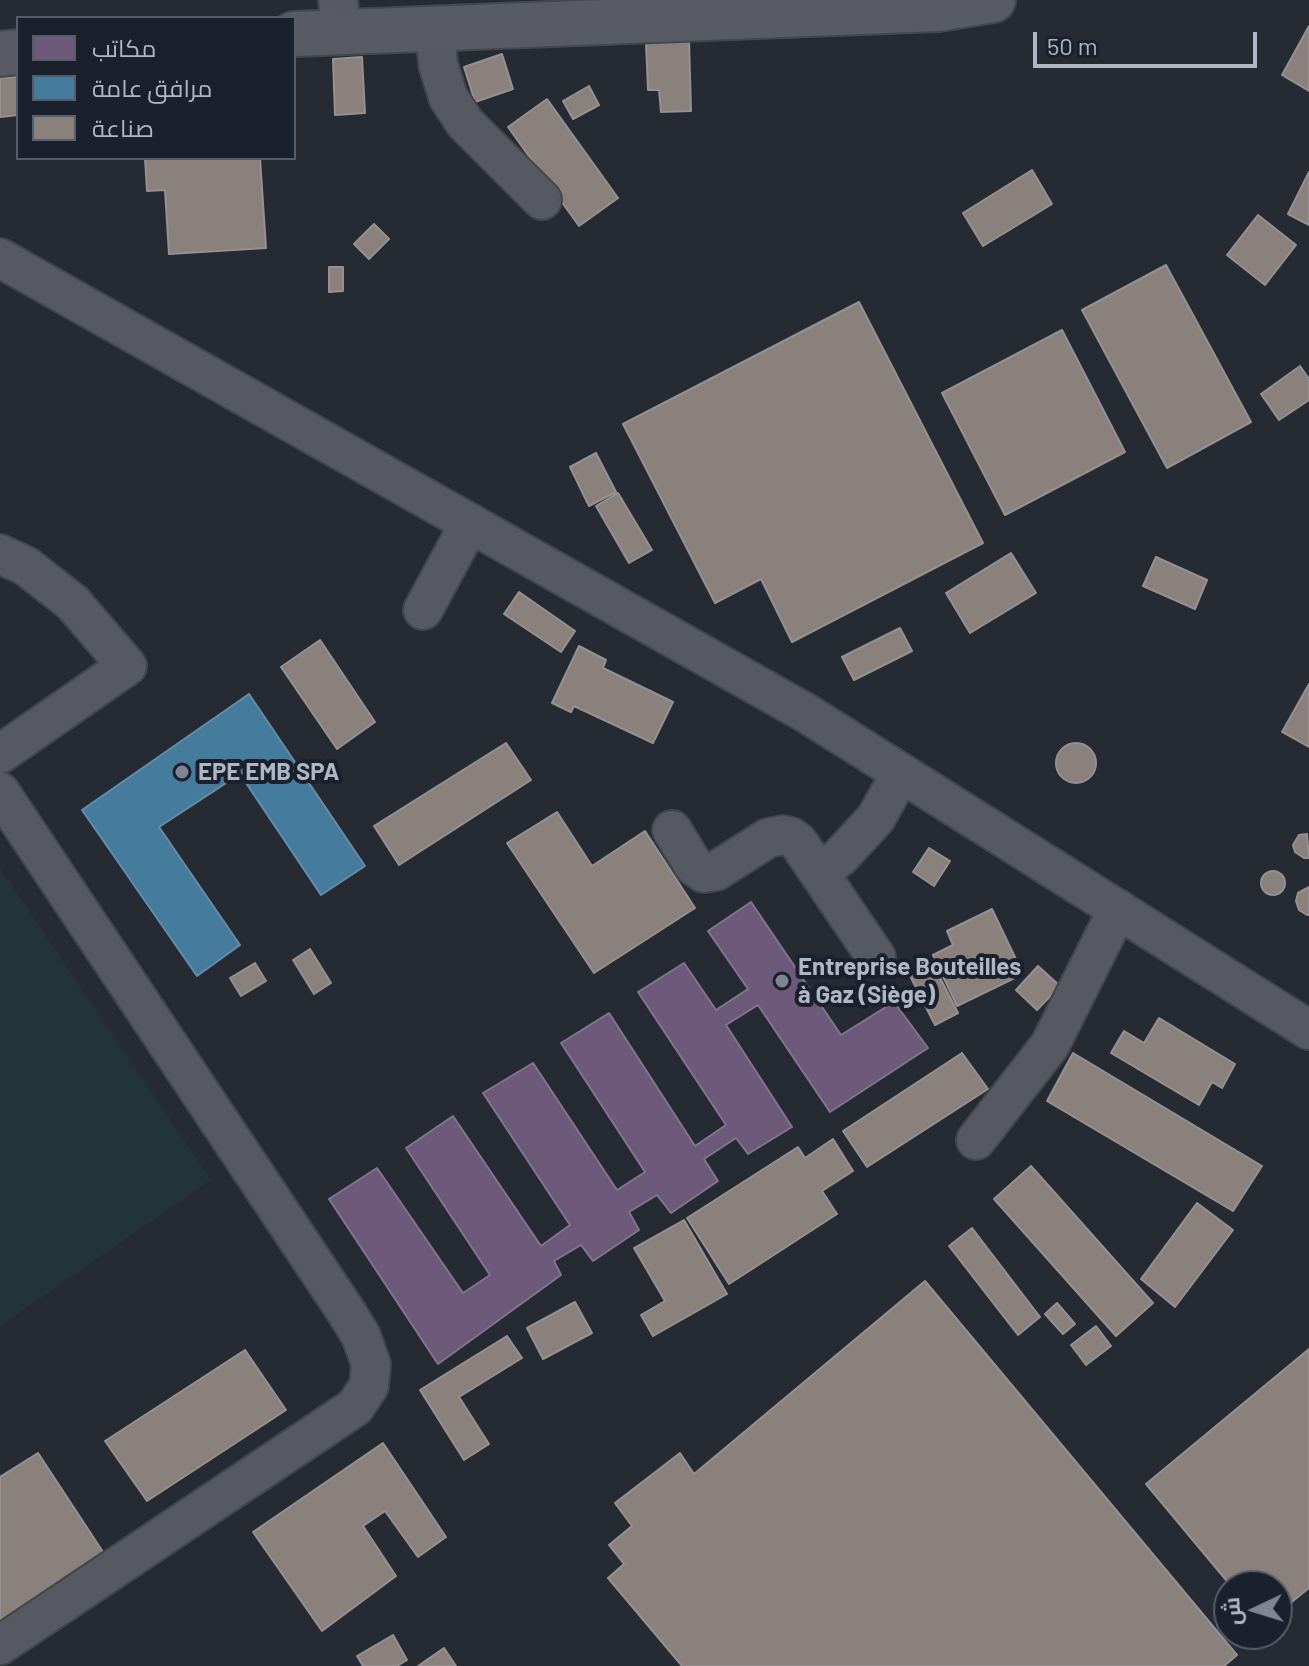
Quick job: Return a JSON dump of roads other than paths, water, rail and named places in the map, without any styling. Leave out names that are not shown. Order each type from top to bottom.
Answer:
[{"type":"main road","points":[[296,33],[340,16],[435,28],[993,0]]},
{"type":"street","points":[[435,28],[438,64],[448,97],[465,123],[542,200]]},
{"type":"street","points":[[0,258],[806,713],[1309,1030]]},
{"type":"street","points":[[423,610],[470,523]]},
{"type":"street","points":[[0,554],[26,566],[73,603],[127,666],[0,754]]},
{"type":"street","points":[[819,873],[859,839],[890,796],[901,773]]},
{"type":"street","points":[[0,792],[347,1313],[361,1336],[371,1364],[369,1386],[355,1407],[0,1645]]},
{"type":"street","points":[[672,830],[694,866],[704,873],[716,871],[768,838],[783,835],[798,842],[876,957]]},
{"type":"street","points":[[976,1140],[1050,1045],[1118,909]]},
{"type":"place","name":"EPE EMB SPA","points":[[182,772]]},
{"type":"place","name":"Entreprise Bouteilles à Gaz (Siège)","points":[[782,981]]}]
